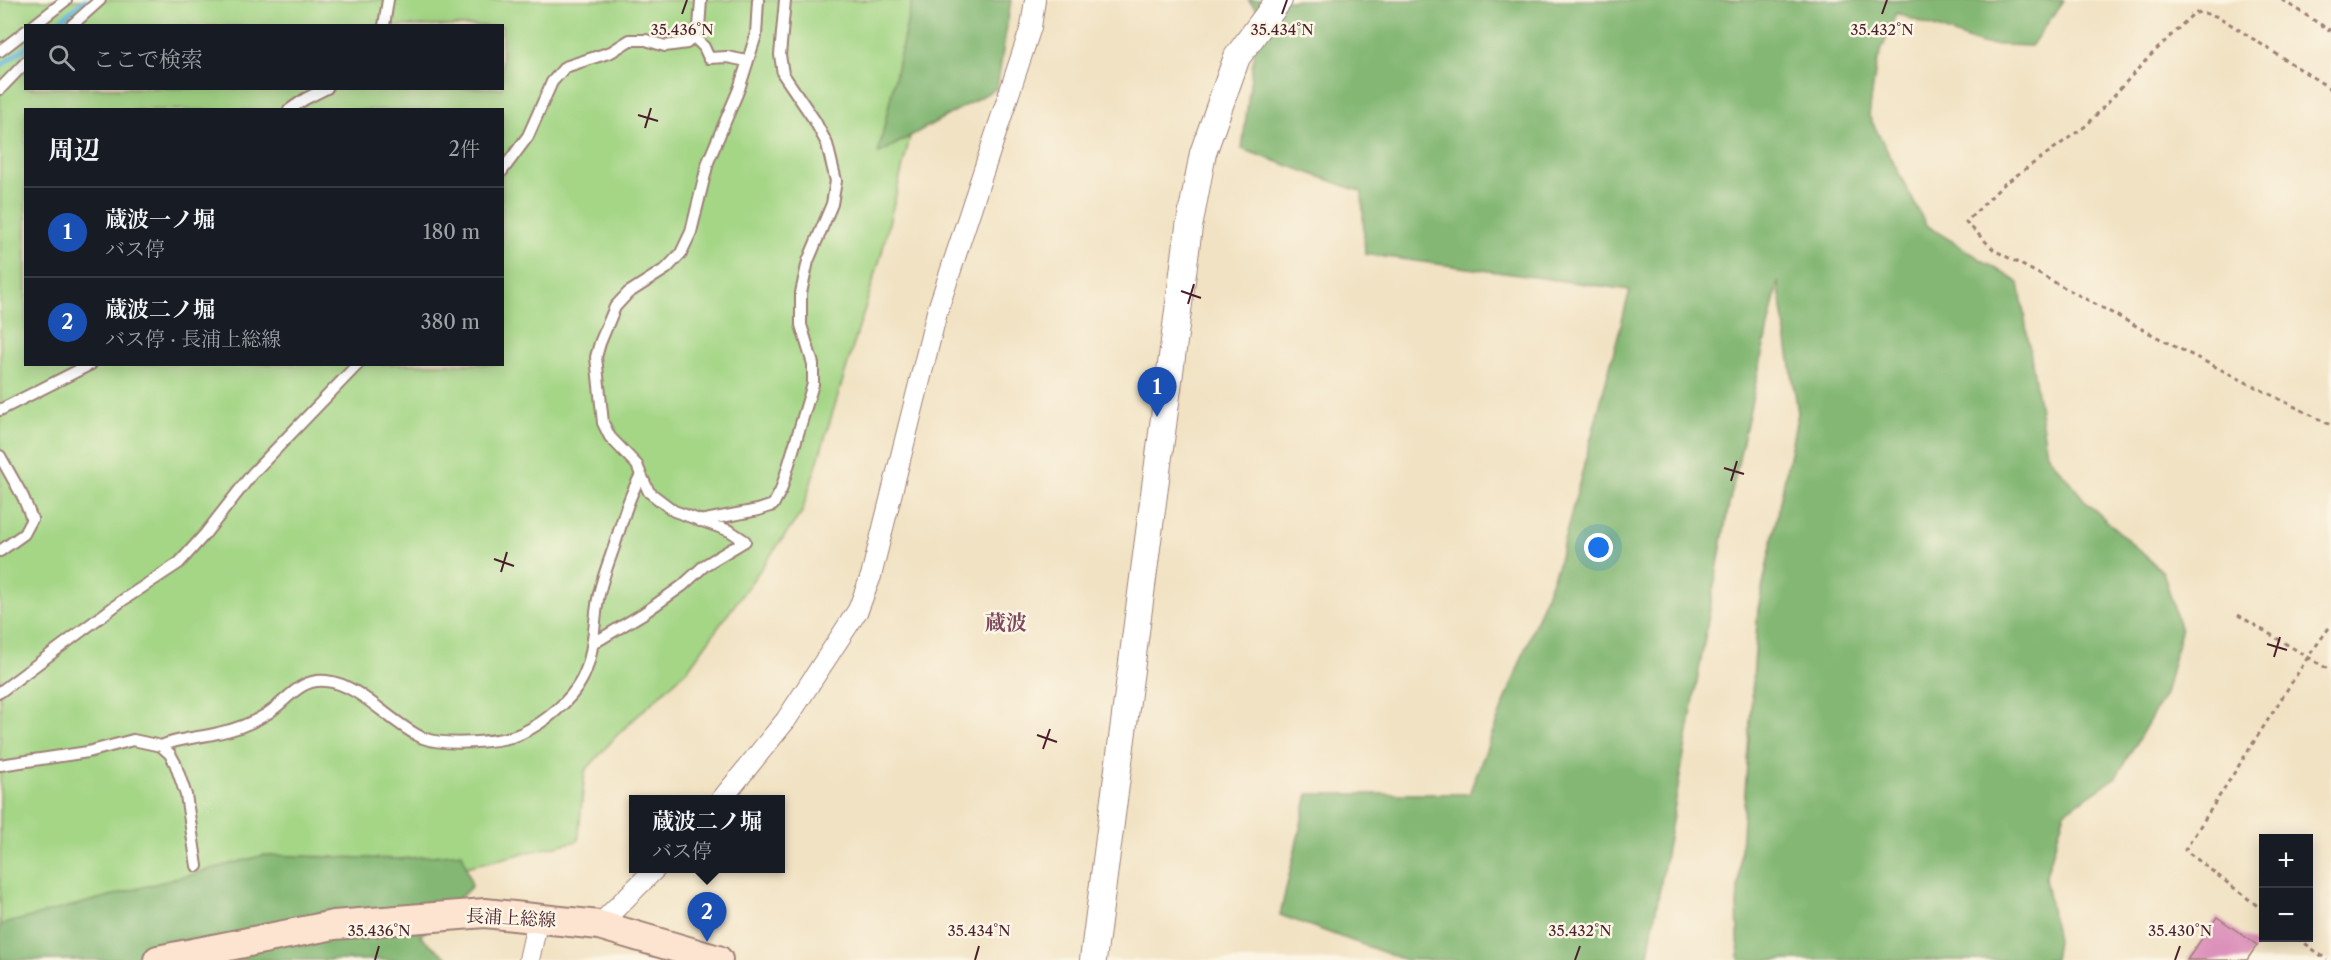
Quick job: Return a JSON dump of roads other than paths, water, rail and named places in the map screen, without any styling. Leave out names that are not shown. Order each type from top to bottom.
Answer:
[{"type":"main road","name":"長浦上総線","points":[[158,960],[334,925],[486,914],[599,924],[718,960]]},
{"type":"street","points":[[725,795],[786,720],[858,610],[871,576],[937,312],[1031,27],[1035,0]]},
{"type":"street","points":[[1094,960],[1188,239],[1201,164],[1237,57],[1279,0]]},
{"type":"street","points":[[599,924],[651,873]]},
{"type":"street","points":[[529,960],[538,919]]},
{"type":"lane","points":[[36,24],[66,0]]},
{"type":"lane","points":[[73,24],[100,0]]},
{"type":"lane","points":[[384,24],[388,0]]},
{"type":"lane","points":[[504,168],[528,136],[552,82],[565,67],[611,52],[630,40],[646,40],[665,46],[687,43],[699,28],[701,0]]},
{"type":"lane","points":[[594,643],[644,613],[682,586],[705,565],[745,541],[730,531],[674,511],[649,492],[638,465],[610,437],[603,423],[597,365],[600,343],[615,307],[628,293],[667,268],[681,253],[691,232],[708,162],[739,89],[756,35],[758,0]]},
{"type":"lane","points":[[700,521],[773,505],[781,490],[813,384],[813,364],[801,325],[801,293],[808,261],[832,204],[836,181],[827,144],[815,121],[783,74],[780,55],[785,0]]},
{"type":"lane","points":[[0,51],[24,33]]},
{"type":"lane","points":[[693,36],[704,47],[709,58],[727,57],[747,61]]},
{"type":"lane","points":[[0,88],[24,64]]},
{"type":"lane","points":[[292,108],[323,90]]},
{"type":"lane","points":[[0,410],[87,366]]},
{"type":"lane","points":[[0,692],[123,600],[179,562],[205,534],[252,474],[356,366]]},
{"type":"lane","points":[[0,456],[23,497],[32,519],[24,534],[0,551]]},
{"type":"lane","points":[[161,746],[177,739],[218,734],[240,726],[266,715],[295,690],[310,682],[327,681],[349,687],[384,714],[422,737],[439,743],[473,742],[521,734],[547,718],[568,698],[582,679],[594,643],[598,599],[629,495],[641,475]]},
{"type":"lane","points":[[0,765],[88,752],[133,740],[161,746],[170,754],[175,763],[186,795],[197,866]]},
{"type":"waterway","points":[[55,24],[85,0]]},
{"type":"waterway","points":[[0,66],[24,48]]},
{"type":"place","name":"蔵波一ノ堀","points":[[1157,417]]},
{"type":"place","name":"蔵波二ノ堀","points":[[707,942]]},
{"type":"district","name":"蔵波","points":[[1006,623]]}]
